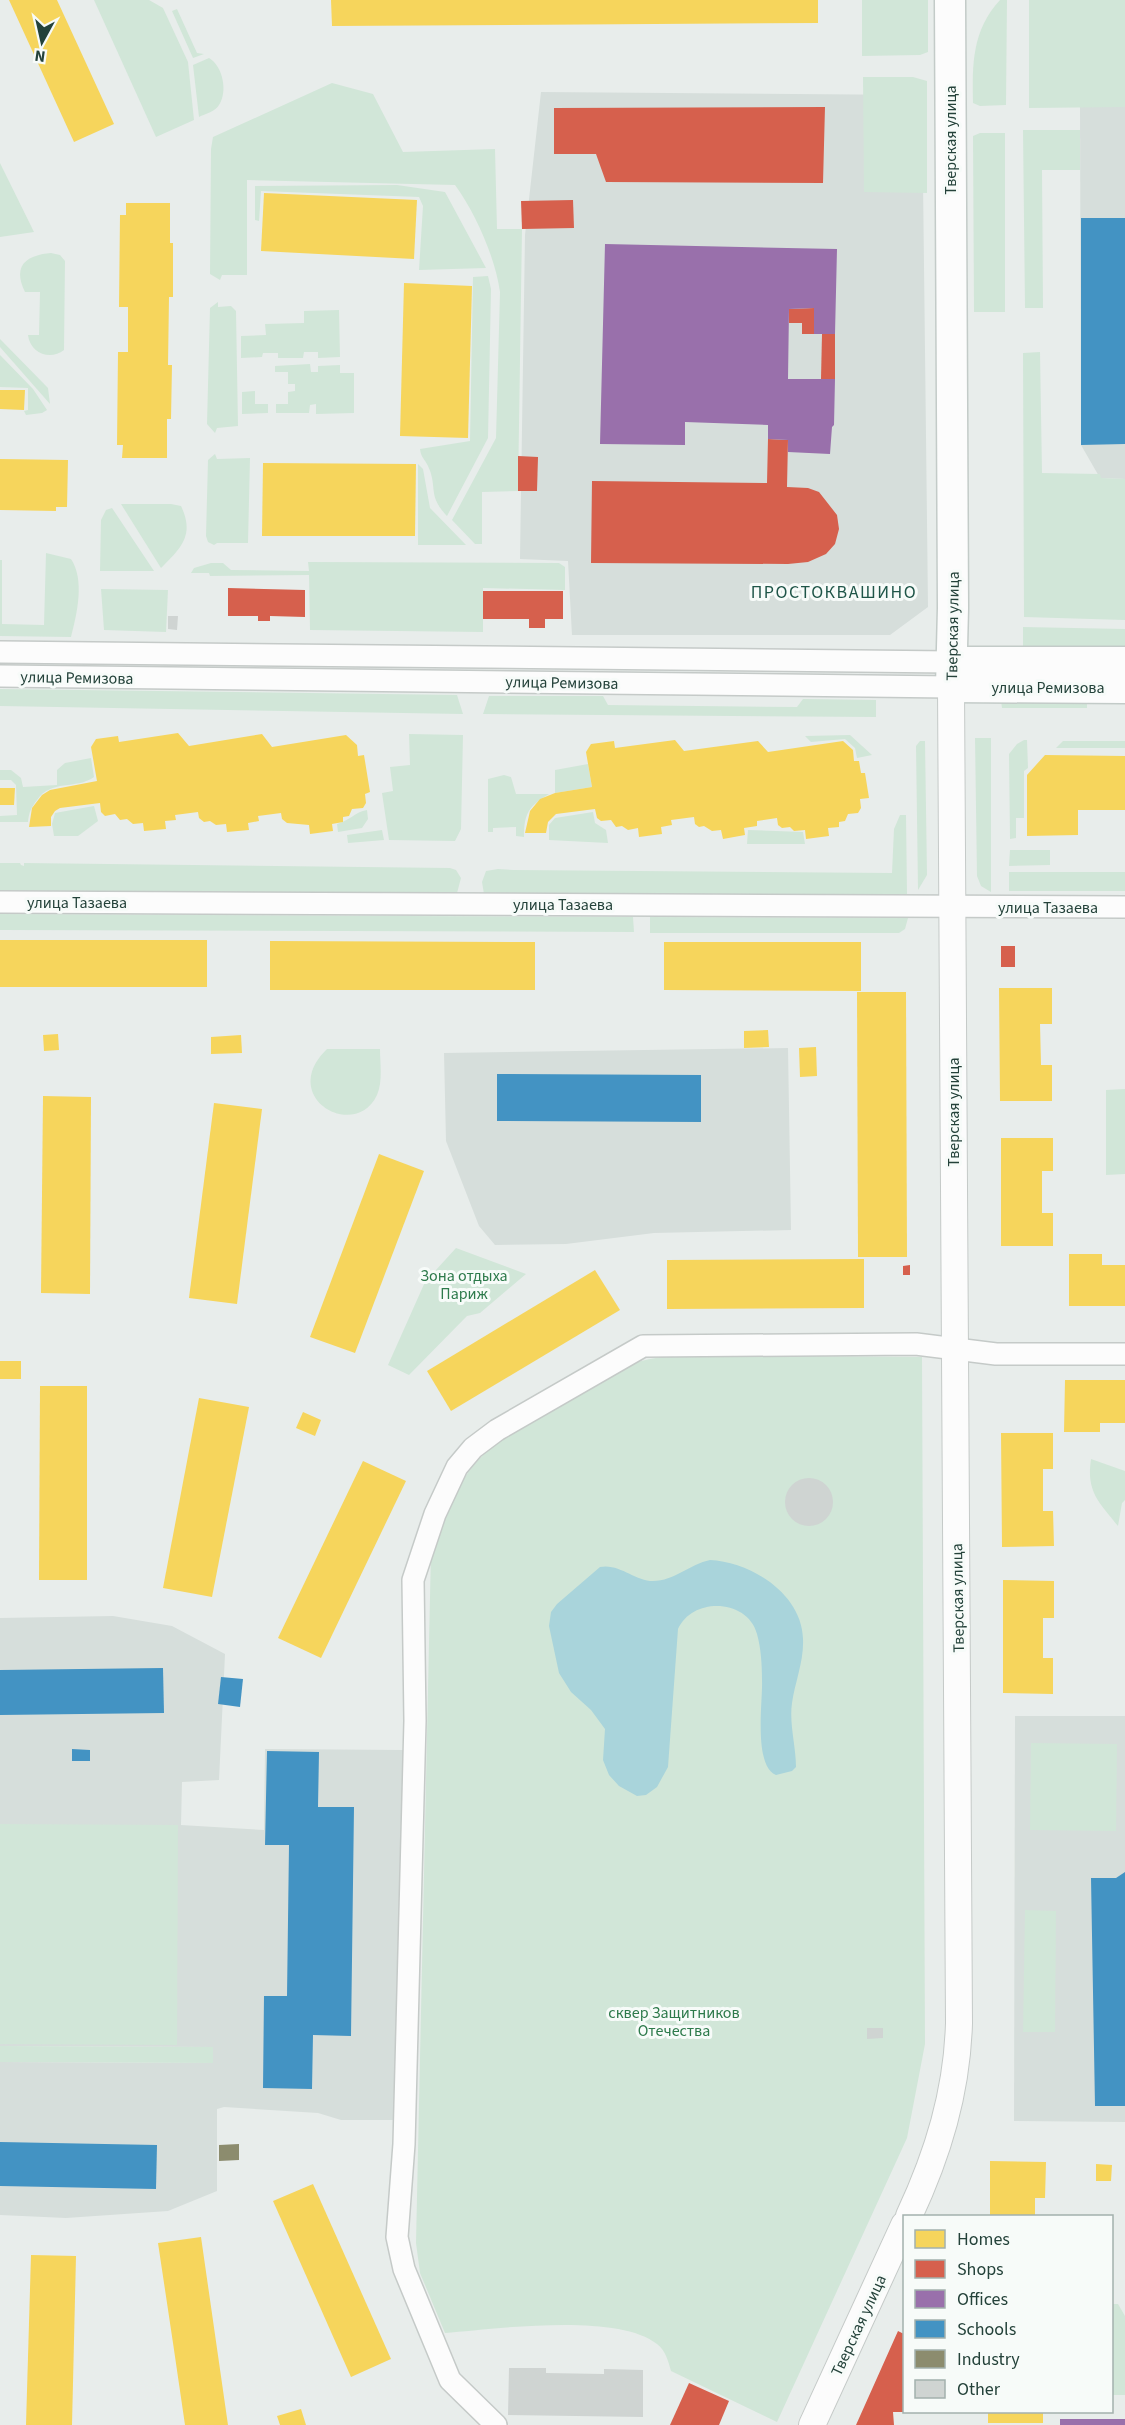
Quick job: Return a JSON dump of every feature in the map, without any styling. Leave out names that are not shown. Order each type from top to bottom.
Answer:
[{"type":"main road","name":"Тверская улица","points":[[950,0],[951,674]]},
{"type":"main road","name":"улица Ремизова","points":[[951,674],[1125,662]]},
{"type":"main road","name":"улица Ремизова","points":[[951,674],[1125,688]]},
{"type":"street","name":"улица Ремизова","points":[[0,652],[951,674]]},
{"type":"street","name":"улица Ремизова","points":[[0,676],[951,674]]},
{"type":"street","name":"Тверская улица","points":[[910,2215],[929,2173],[943,2130],[952,2090],[958,2045],[960,1917],[951,674]]},
{"type":"street","name":"улица Тазаева","points":[[0,902],[1125,907]]},
{"type":"street","points":[[496,2425],[450,2380],[404,2269],[397,2237],[404,2144],[416,1721],[413,1580],[435,1514],[457,1467],[473,1448],[533,1408],[643,1346],[916,1344],[996,1354],[1125,1354]]},
{"type":"street","name":"Тверская улица","points":[[812,2425],[903,2227]]},
{"type":"shaded area","points":[[541,92],[922,95],[928,607],[890,635],[572,635],[568,561],[520,559],[525,235]]},
{"type":"shaded area","points":[[1080,107],[1125,107],[1125,479],[1100,478],[1081,445]]},
{"type":"shaded area","points":[[788,1048],[791,1230],[654,1233],[566,1244],[495,1245],[479,1226],[446,1141],[444,1053]]},
{"type":"shaded area","points":[[113,1616],[172,1626],[225,1654],[219,1780],[182,1782],[181,1825],[264,1830],[265,1749],[403,1750],[395,2120],[341,2120],[318,2113],[224,2107],[217,2109],[217,2191],[168,2211],[66,2218],[0,2215],[0,2062],[212,2063],[213,2047],[0,2046],[0,1618]]},
{"type":"shaded area","points":[[1015,1716],[1125,1716],[1125,2122],[1014,2121]]},
{"type":"green space","points":[[94,0],[149,0],[163,8],[188,62],[194,120],[156,137]]},
{"type":"green space","points":[[862,0],[928,0],[928,52],[920,55],[862,56]]},
{"type":"green space","points":[[1000,0],[1007,0],[1006,105],[980,106],[973,103],[976,48],[984,23]]},
{"type":"green space","points":[[1029,0],[1125,0],[1125,107],[1029,108]]},
{"type":"green space","points":[[177,9],[197,53],[204,54],[193,58],[172,11]]},
{"type":"green space","points":[[209,58],[221,73],[222,100],[213,111],[199,117],[193,65]]},
{"type":"green space","points":[[863,77],[913,77],[927,81],[927,193],[864,192]]},
{"type":"green space","points":[[332,83],[373,94],[403,152],[495,149],[497,229],[522,229],[518,491],[482,492],[482,544],[475,544],[452,520],[496,438],[500,292],[484,236],[455,185],[247,180],[247,275],[222,275],[220,280],[210,274],[213,137]]},
{"type":"green space","points":[[1023,130],[1080,130],[1080,170],[1042,170],[1043,308],[1025,308]]},
{"type":"green space","points":[[980,133],[1005,133],[1005,312],[974,312],[973,136]]},
{"type":"green space","points":[[0,163],[34,232],[0,237]]},
{"type":"green space","points":[[397,185],[445,192],[486,268],[419,270],[423,206],[419,197],[261,191],[259,221],[255,220],[255,186]]},
{"type":"green space","points":[[51,253],[60,255],[65,261],[64,350],[47,355],[32,346],[28,335],[39,335],[40,292],[25,292],[20,275],[28,259]]},
{"type":"green space","points":[[488,276],[491,289],[488,438],[447,516],[437,502],[431,473],[420,449],[470,441],[473,277]]},
{"type":"green space","points":[[218,302],[218,307],[231,306],[236,311],[238,426],[217,428],[215,433],[207,424],[210,308]]},
{"type":"green space","points":[[339,310],[340,357],[318,358],[318,352],[304,352],[303,358],[278,358],[278,353],[263,353],[262,357],[241,358],[241,336],[266,335],[265,324],[304,323],[304,311]]},
{"type":"green space","points":[[0,339],[48,388],[50,404],[0,347]]},
{"type":"green space","points":[[1040,352],[1042,473],[1100,474],[1101,478],[1125,479],[1125,620],[1024,617],[1023,353]]},
{"type":"green space","points":[[0,355],[33,389],[47,410],[26,415],[24,411],[28,410],[28,388],[0,387]]},
{"type":"green space","points":[[310,364],[311,372],[318,372],[318,366],[340,365],[340,373],[354,373],[354,413],[316,414],[316,404],[310,405],[309,413],[276,413],[276,404],[288,404],[288,392],[295,391],[295,384],[288,384],[288,372],[275,372],[275,366]]},
{"type":"green space","points":[[255,391],[255,404],[268,404],[268,413],[242,414],[242,392]]},
{"type":"green space","points":[[215,454],[217,459],[250,458],[248,543],[217,543],[214,545],[208,542],[206,536],[208,460]]},
{"type":"green space","points":[[418,464],[423,469],[430,508],[466,545],[418,545]]},
{"type":"green space","points":[[121,504],[181,506],[187,525],[184,540],[175,554],[161,568]]},
{"type":"green space","points":[[112,508],[154,571],[100,571],[101,520],[106,510]]},
{"type":"green space","points":[[46,553],[71,559],[78,577],[76,618],[71,637],[0,636],[0,560],[2,560],[2,624],[44,625]]},
{"type":"green space","points":[[308,562],[559,563],[565,567],[565,590],[483,588],[483,632],[310,630],[309,575],[210,576],[209,573],[191,573],[194,568],[211,563],[223,563],[231,570],[309,571]]},
{"type":"green space","points":[[101,589],[168,590],[166,632],[104,630]]},
{"type":"green space","points":[[1023,627],[1125,629],[1125,648],[1023,648]]},
{"type":"green space","points":[[0,689],[457,695],[463,714],[0,706]]},
{"type":"green space","points":[[489,696],[603,696],[608,705],[797,707],[803,699],[876,700],[876,717],[483,714]]},
{"type":"green space","points":[[1001,701],[1087,701],[1087,708],[1002,708]]},
{"type":"green space","points":[[409,734],[463,735],[461,829],[455,841],[389,840],[382,793],[393,791],[390,767],[410,765]]},
{"type":"green space","points":[[850,735],[872,755],[857,758],[855,748],[845,739],[811,742],[805,736]]},
{"type":"green space","points":[[975,738],[991,738],[991,892],[981,886],[977,876]]},
{"type":"green space","points":[[1027,740],[1028,768],[1024,771],[1024,818],[1016,818],[1016,838],[1010,839],[1009,754],[1017,744]]},
{"type":"green space","points":[[920,741],[925,741],[927,875],[918,890],[916,746]]},
{"type":"green space","points":[[1063,741],[1125,741],[1125,748],[1056,748]]},
{"type":"green space","points":[[91,758],[94,777],[87,781],[49,789],[37,800],[28,822],[0,822],[0,816],[17,815],[16,785],[11,780],[0,780],[0,770],[11,770],[21,778],[23,787],[57,785],[57,770],[65,763]]},
{"type":"green space","points":[[588,764],[592,787],[555,793],[555,770]]},
{"type":"green space","points":[[504,775],[511,777],[516,794],[549,794],[529,811],[525,822],[524,837],[516,836],[516,827],[493,828],[493,832],[488,832],[488,779]]},
{"type":"green space","points":[[94,806],[98,821],[78,836],[54,836],[52,824],[55,813]]},
{"type":"green space","points":[[367,810],[368,819],[362,828],[338,832],[337,824]]},
{"type":"green space","points":[[593,812],[595,823],[606,830],[608,843],[549,840],[549,825],[555,818]]},
{"type":"green space","points":[[900,815],[906,815],[907,894],[484,894],[482,882],[486,871],[498,869],[892,873],[894,829]]},
{"type":"green space","points":[[382,830],[384,840],[348,843],[347,835]]},
{"type":"green space","points":[[748,830],[803,832],[805,844],[747,844]]},
{"type":"green space","points":[[1010,850],[1050,850],[1050,865],[1009,866]]},
{"type":"green space","points":[[0,863],[20,863],[24,866],[24,863],[450,868],[456,870],[461,878],[457,893],[0,891]]},
{"type":"green space","points":[[1009,872],[1125,872],[1125,891],[1009,891]]},
{"type":"green space","points":[[0,914],[633,917],[634,932],[0,930]]},
{"type":"green space","points":[[650,917],[908,918],[905,929],[899,933],[650,933]]},
{"type":"green space","points":[[327,1049],[380,1049],[379,1090],[366,1108],[353,1114],[338,1114],[325,1108],[315,1097],[311,1083],[314,1067]]},
{"type":"green space","points":[[1125,1089],[1125,1174],[1106,1175],[1106,1090]]},
{"type":"green space","name":"Зона отдыха Париж","points":[[456,1248],[526,1274],[480,1313],[467,1316],[409,1375],[388,1365],[425,1282]]},
{"type":"green space","name":"сквер Защитников Отечества","points":[[678,1355],[922,1357],[925,2044],[907,2138],[777,2422],[671,2371],[663,2350],[657,2344],[638,2334],[614,2328],[586,2325],[524,2326],[445,2333],[420,2273],[416,2243],[431,1551],[460,1484],[474,1465],[497,1443],[524,1424],[615,1370],[641,1361]]},
{"type":"green space","points":[[1091,1459],[1125,1471],[1125,1500],[1122,1503],[1118,1526],[1100,1503],[1092,1488]]},
{"type":"green space","points":[[1031,1743],[1117,1744],[1116,1831],[1030,1830]]},
{"type":"green space","points":[[0,1824],[178,1825],[177,2045],[0,2044]]},
{"type":"green space","points":[[1025,1910],[1056,1911],[1055,2032],[1023,2032]]},
{"type":"green space","points":[[0,2046],[213,2047],[213,2063],[0,2062]]},
{"type":"green space","points":[[1113,2304],[1118,2304],[1125,2316],[1125,2395],[1113,2395]]},
{"type":"water","points":[[710,1560],[726,1562],[757,1574],[771,1583],[794,1608],[803,1639],[791,1711],[796,1767],[792,1771],[776,1775],[769,1769],[764,1759],[761,1732],[761,1657],[757,1634],[752,1622],[732,1608],[707,1607],[685,1618],[678,1629],[668,1767],[657,1787],[646,1795],[637,1796],[619,1786],[609,1775],[603,1760],[605,1729],[591,1710],[571,1692],[559,1673],[549,1626],[551,1612],[557,1604],[600,1567],[607,1566],[653,1581],[668,1578]]},
{"type":"building: Homes","points":[[9,0],[57,0],[114,124],[74,142]]},
{"type":"building: Homes","points":[[331,0],[818,0],[818,23],[332,26]]},
{"type":"building: Homes","points":[[264,193],[417,200],[414,259],[261,251]]},
{"type":"building: Homes","points":[[126,203],[170,203],[173,297],[169,297],[168,365],[172,365],[171,419],[167,419],[167,458],[122,458],[123,445],[117,445],[118,352],[128,352],[128,307],[119,307],[120,215],[126,215]]},
{"type":"building: Homes","points":[[404,283],[472,286],[468,438],[400,436]]},
{"type":"building: Homes","points":[[0,390],[25,390],[24,410],[0,409]]},
{"type":"building: Homes","points":[[0,459],[68,460],[67,507],[56,507],[56,511],[0,510]]},
{"type":"building: Homes","points":[[263,463],[416,464],[415,536],[262,536]]},
{"type":"building: Homes","points":[[178,733],[189,746],[262,734],[272,747],[346,735],[357,745],[358,756],[364,755],[370,792],[365,794],[366,803],[363,808],[352,809],[349,816],[343,817],[343,822],[332,824],[333,831],[310,834],[309,825],[287,823],[282,819],[281,813],[258,816],[259,821],[248,823],[249,830],[227,832],[226,824],[216,825],[210,821],[204,822],[199,818],[198,812],[175,815],[176,820],[165,821],[166,829],[144,831],[143,823],[133,824],[127,819],[120,820],[115,814],[105,816],[101,812],[100,803],[60,808],[51,817],[51,826],[29,827],[32,808],[42,795],[50,790],[97,781],[91,747],[96,739],[118,736],[119,742]]},
{"type":"building: Homes","points":[[675,740],[684,751],[758,741],[768,752],[843,741],[853,750],[854,761],[859,761],[861,773],[865,773],[869,798],[860,799],[861,808],[858,813],[848,814],[845,821],[839,822],[839,827],[828,828],[829,836],[806,839],[805,830],[794,831],[790,827],[782,828],[778,825],[777,818],[757,821],[757,826],[744,828],[745,835],[723,839],[721,830],[712,831],[704,826],[699,827],[695,824],[694,817],[671,820],[672,825],[661,827],[662,834],[639,837],[638,828],[628,830],[622,826],[616,827],[611,820],[601,821],[597,818],[595,809],[556,814],[548,822],[546,833],[525,833],[530,811],[540,799],[555,793],[592,787],[586,752],[591,744],[614,741],[615,748]]},
{"type":"building: Homes","points":[[1045,755],[1125,756],[1125,810],[1078,810],[1078,835],[1027,836],[1027,775]]},
{"type":"building: Homes","points":[[0,788],[15,788],[14,805],[0,805]]},
{"type":"building: Homes","points":[[0,940],[207,940],[207,987],[0,987]]},
{"type":"building: Homes","points":[[270,941],[535,942],[535,990],[270,990]]},
{"type":"building: Homes","points":[[664,942],[861,942],[861,991],[664,990]]},
{"type":"building: Homes","points":[[999,988],[1052,988],[1052,1024],[1040,1024],[1041,1065],[1052,1065],[1052,1101],[1000,1101]]},
{"type":"building: Homes","points":[[857,992],[906,992],[907,1257],[858,1257]]},
{"type":"building: Homes","points":[[768,1030],[769,1047],[744,1048],[744,1031]]},
{"type":"building: Homes","points":[[58,1034],[59,1050],[44,1051],[43,1035]]},
{"type":"building: Homes","points":[[241,1035],[242,1053],[211,1054],[211,1037]]},
{"type":"building: Homes","points":[[816,1047],[817,1076],[800,1077],[799,1048]]},
{"type":"building: Homes","points":[[43,1096],[91,1097],[90,1294],[41,1293]]},
{"type":"building: Homes","points":[[214,1103],[262,1109],[237,1304],[189,1298]]},
{"type":"building: Homes","points":[[1001,1138],[1053,1138],[1053,1171],[1042,1171],[1042,1213],[1053,1213],[1053,1246],[1001,1246]]},
{"type":"building: Homes","points":[[379,1154],[424,1171],[355,1353],[310,1337]]},
{"type":"building: Homes","points":[[1069,1254],[1102,1254],[1102,1265],[1125,1265],[1125,1306],[1069,1306]]},
{"type":"building: Homes","points":[[864,1259],[864,1308],[667,1309],[667,1260]]},
{"type":"building: Homes","points":[[595,1270],[620,1310],[451,1411],[427,1371]]},
{"type":"building: Homes","points":[[0,1361],[21,1361],[21,1379],[0,1379]]},
{"type":"building: Homes","points":[[1065,1380],[1125,1380],[1125,1423],[1100,1423],[1100,1432],[1064,1432]]},
{"type":"building: Homes","points":[[40,1386],[87,1386],[87,1580],[39,1580]]},
{"type":"building: Homes","points":[[199,1398],[249,1407],[212,1597],[163,1588]]},
{"type":"building: Homes","points":[[303,1412],[321,1420],[315,1436],[296,1428]]},
{"type":"building: Homes","points":[[1001,1433],[1053,1433],[1053,1469],[1043,1469],[1043,1511],[1053,1511],[1054,1546],[1002,1547]]},
{"type":"building: Homes","points":[[363,1461],[406,1481],[321,1658],[278,1638]]},
{"type":"building: Homes","points":[[1003,1580],[1054,1581],[1054,1618],[1043,1618],[1043,1658],[1053,1658],[1053,1694],[1003,1693]]},
{"type":"building: Homes","points":[[990,2161],[1046,2162],[1045,2198],[1035,2198],[1035,2215],[990,2215]]},
{"type":"building: Homes","points":[[1096,2164],[1112,2165],[1111,2181],[1096,2181]]},
{"type":"building: Homes","points":[[313,2184],[391,2359],[351,2377],[273,2201]]},
{"type":"building: Homes","points":[[201,2237],[228,2425],[185,2425],[158,2243]]},
{"type":"building: Homes","points":[[31,2255],[76,2256],[72,2425],[26,2425]]},
{"type":"building: Homes","points":[[301,2409],[306,2425],[280,2425],[277,2416]]},
{"type":"building: Homes","points":[[988,2413],[1043,2413],[1043,2423],[988,2423]]},
{"type":"building: Shops","points":[[825,107],[823,183],[606,182],[596,154],[554,154],[554,108]]},
{"type":"building: Shops","points":[[573,200],[574,228],[522,229],[521,201]]},
{"type":"building: Shops","points":[[814,308],[814,334],[802,334],[802,323],[789,323],[789,309]]},
{"type":"building: Shops","points":[[822,334],[835,334],[835,379],[821,379]]},
{"type":"building: Shops","points":[[768,439],[788,440],[787,487],[808,488],[819,492],[837,515],[839,529],[835,544],[826,554],[808,562],[788,564],[591,563],[592,481],[767,483]]},
{"type":"building: Shops","points":[[518,456],[538,457],[537,491],[518,491]]},
{"type":"building: Shops","points":[[228,588],[305,590],[305,617],[270,616],[270,621],[258,621],[258,616],[228,616]]},
{"type":"building: Shops","points":[[483,591],[563,591],[563,619],[545,619],[545,628],[529,628],[529,619],[483,619]]},
{"type":"building: Shops","points":[[1001,946],[1015,946],[1015,967],[1001,967]]},
{"type":"building: Shops","points":[[910,1265],[910,1275],[903,1275],[903,1266]]},
{"type":"building: Shops","points":[[898,2331],[903,2334],[903,2412],[893,2412],[894,2425],[856,2425]]},
{"type":"building: Shops","points":[[689,2383],[729,2401],[719,2425],[670,2425]]},
{"type":"building: Offices","points":[[605,244],[837,249],[835,334],[814,334],[814,308],[789,309],[788,379],[835,379],[834,425],[830,454],[788,452],[788,440],[768,439],[768,425],[685,422],[685,445],[600,444]]},
{"type":"building: Offices","points":[[1060,2419],[1125,2419],[1125,2425],[1060,2425]]},
{"type":"building: Schools","points":[[1081,218],[1125,218],[1125,444],[1081,445]]},
{"type":"building: Schools","points":[[497,1074],[701,1075],[701,1122],[497,1121]]},
{"type":"building: Schools","points":[[163,1668],[164,1713],[0,1715],[0,1670]]},
{"type":"building: Schools","points":[[221,1677],[243,1679],[240,1707],[218,1704]]},
{"type":"building: Schools","points":[[72,1749],[90,1750],[90,1761],[72,1761]]},
{"type":"building: Schools","points":[[267,1751],[319,1752],[318,1807],[354,1807],[351,2036],[313,2035],[312,2089],[263,2088],[264,1996],[287,1996],[289,1845],[265,1845]]},
{"type":"building: Schools","points":[[1125,1872],[1125,2106],[1095,2106],[1091,1878],[1116,1878]]},
{"type":"building: Schools","points":[[0,2142],[157,2145],[156,2189],[0,2186]]},
{"type":"building: Industry","points":[[239,2144],[239,2160],[219,2161],[219,2145]]},
{"type":"building: Other","points":[[168,616],[178,616],[177,630],[168,629]]},
{"type":"building: Other","points":[[809,1478],[826,1485],[833,1502],[826,1519],[809,1526],[792,1519],[785,1502],[792,1485]]},
{"type":"building: Other","points":[[867,2028],[883,2028],[883,2038],[867,2039]]},
{"type":"building: Other","points":[[509,2368],[546,2368],[546,2373],[604,2374],[604,2369],[643,2370],[643,2417],[508,2415]]},
{"type":"district","name":"ПРОСТОКВАШИНО","points":[[834,592]]}]
